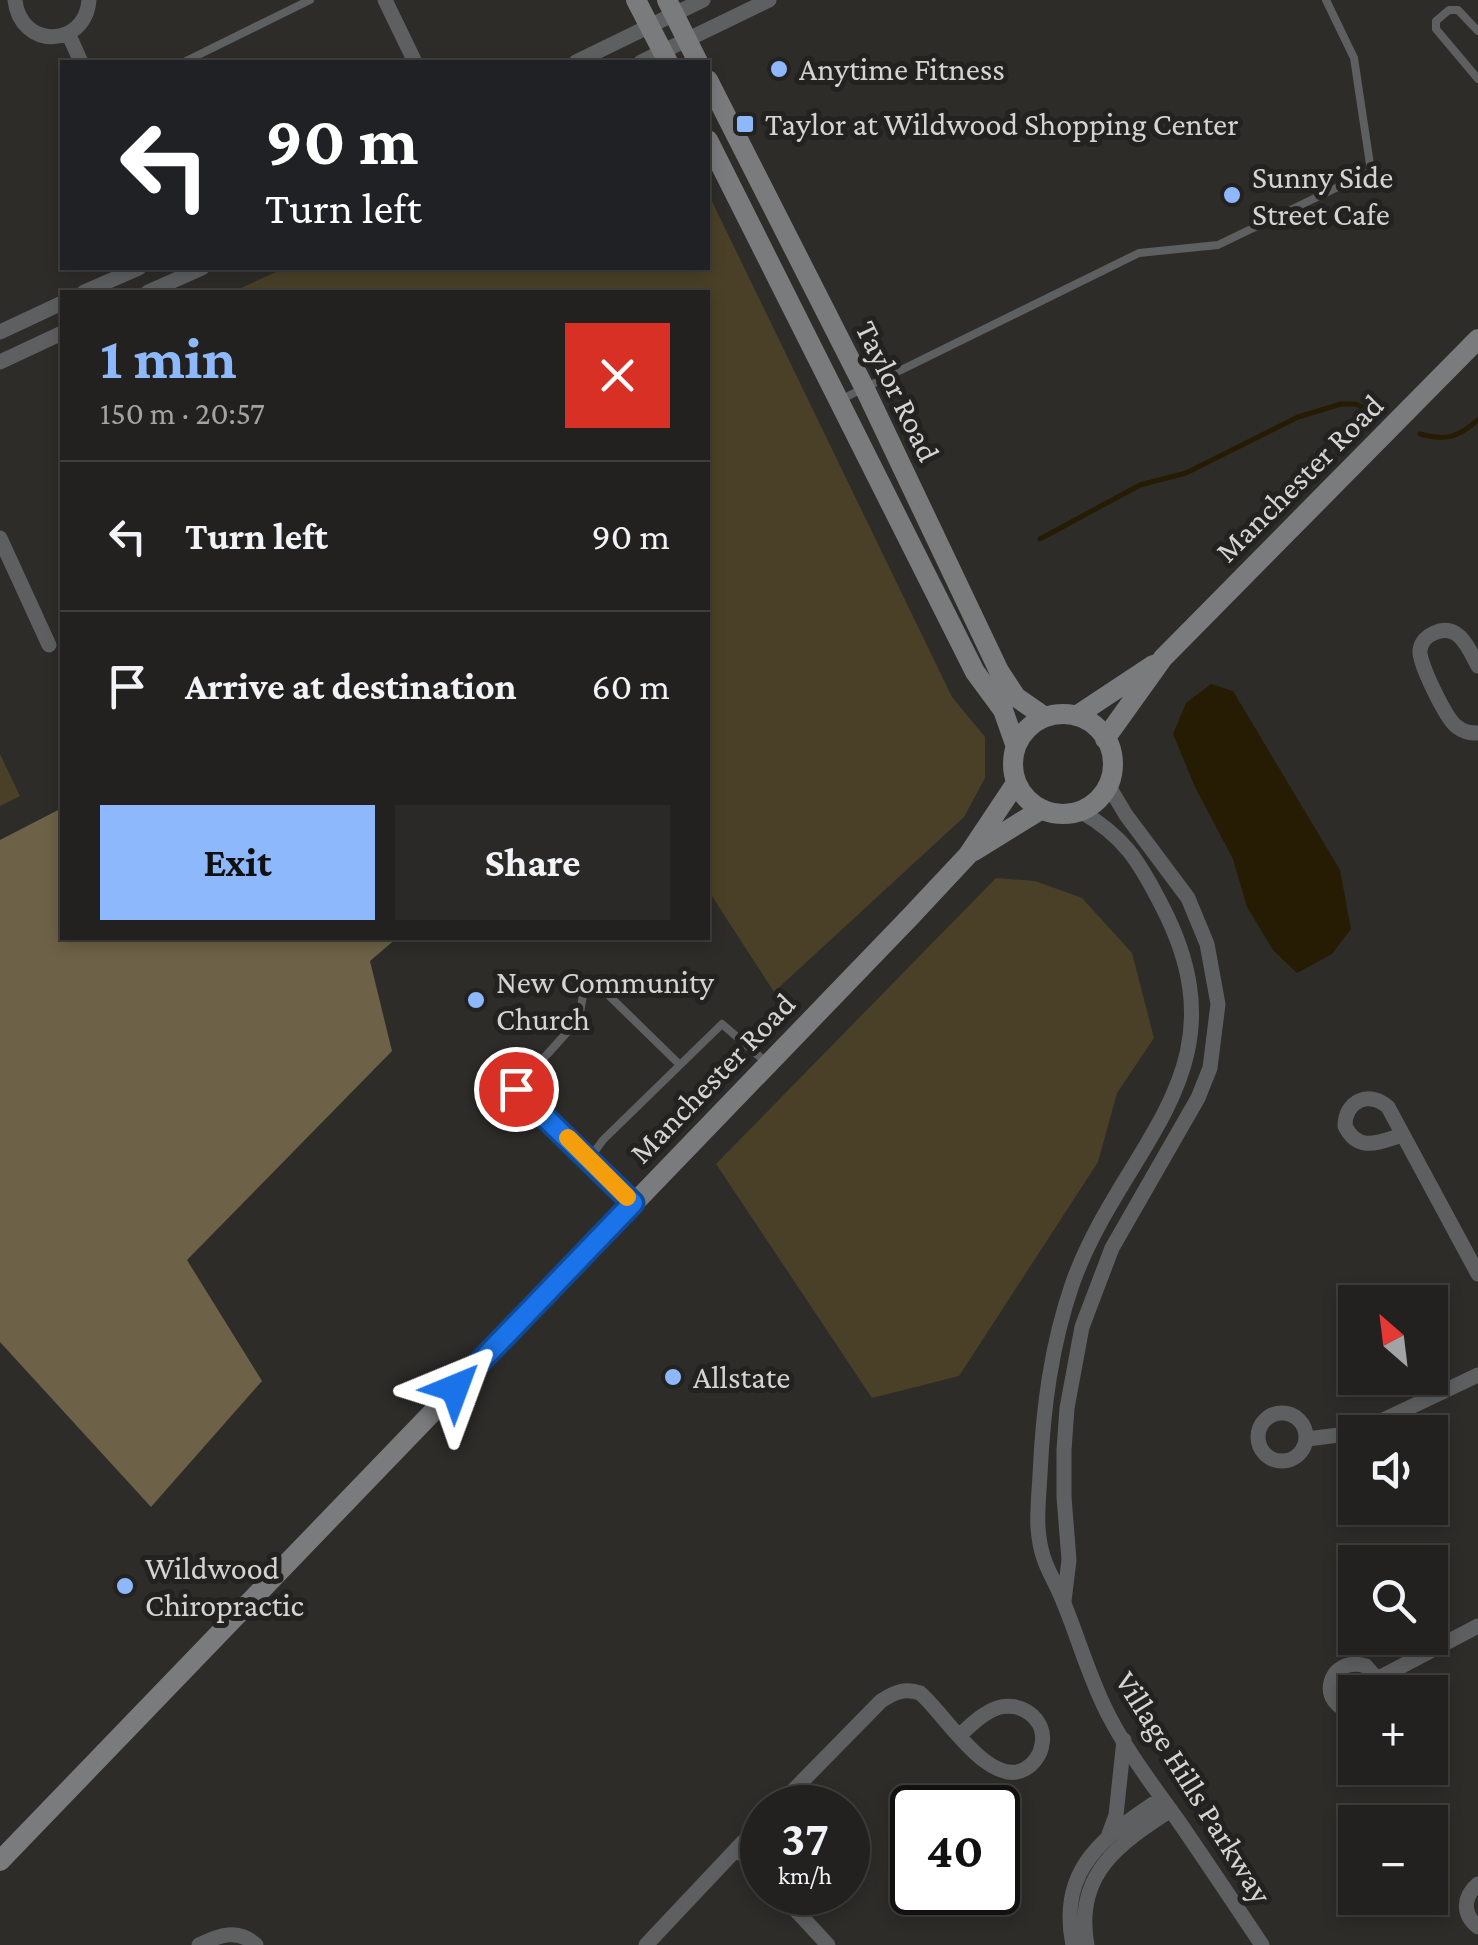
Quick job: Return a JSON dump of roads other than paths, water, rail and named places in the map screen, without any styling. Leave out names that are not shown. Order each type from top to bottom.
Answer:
[{"type":"street","points":[[0,24],[17,8],[24,24],[40,35],[59,37],[68,34],[84,18],[88,0]]},
{"type":"street","points":[[385,0],[414,60]]},
{"type":"street","points":[[636,0],[666,57],[687,40],[769,0]]},
{"type":"street","points":[[580,60],[650,26],[670,7],[703,0]]},
{"type":"street","points":[[670,7],[697,60]]},
{"type":"street","points":[[68,34],[81,60]]},
{"type":"street","name":"Taylor Road","points":[[710,84],[864,387],[999,670],[1026,706],[1046,717]]},
{"type":"street","name":"Taylor Road","points":[[710,144],[975,672],[1003,710],[1016,748]]},
{"type":"street","points":[[88,290],[134,270]]},
{"type":"street","points":[[151,290],[179,272]]},
{"type":"street","points":[[0,332],[60,304]]},
{"type":"street","points":[[0,362],[60,334]]},
{"type":"street","name":"Manchester Road","points":[[1106,739],[1163,658],[1478,339]]},
{"type":"street","points":[[0,538],[49,645]]},
{"type":"street","points":[[1478,666],[1462,638],[1451,631],[1435,632],[1420,648],[1421,662],[1450,719],[1461,730],[1478,733]]},
{"type":"street","name":"Manchester Road","points":[[1076,716],[1163,658]]},
{"type":"street","points":[[1076,716],[1095,723],[1106,739],[1112,754],[1108,785],[1101,796],[1080,811],[1065,814],[1042,809],[1025,798],[1016,783],[1016,748],[1027,729],[1046,717],[1076,716]]},
{"type":"street","name":"Manchester Road","points":[[0,1861],[968,854],[1016,783]]},
{"type":"street","name":"Village Hills Parkway","points":[[1064,1600],[1069,1560],[1064,1450],[1067,1408],[1082,1327],[1112,1248],[1185,1124],[1210,1068],[1218,1004],[1212,968],[1188,898],[1108,785]]},
{"type":"street","name":"Manchester Road","points":[[968,854],[1042,809]]},
{"type":"street","name":"Village Hills Parkway","points":[[1080,811],[1110,828],[1152,886],[1179,943],[1188,985],[1190,1036],[1186,1062],[1166,1114],[1113,1201],[1074,1280],[1049,1367],[1038,1526],[1044,1564],[1064,1600],[1096,1689],[1124,1740],[1262,1945]]},
{"type":"street","points":[[1166,1114],[1185,1124]]},
{"type":"street","points":[[1402,1135],[1478,1274]]},
{"type":"street","points":[[1393,1415],[1478,1374]]},
{"type":"street","points":[[1306,1439],[1338,1435]]},
{"type":"street","points":[[1396,1675],[1478,1626]]},
{"type":"street","points":[[1338,1706],[1331,1698],[1330,1688],[1343,1666],[1358,1664],[1374,1675]]},
{"type":"street","points":[[799,1785],[894,1692],[920,1693],[984,1762],[1002,1772],[1026,1769],[1042,1748],[1040,1725],[1019,1707],[996,1708],[960,1735]]},
{"type":"street","points":[[1109,1835],[1116,1815],[1124,1740]]},
{"type":"street","points":[[1073,1945],[1068,1913],[1076,1884],[1094,1849],[1109,1835],[1166,1804]]},
{"type":"street","points":[[1086,1945],[1082,1916],[1086,1895],[1105,1862],[1166,1804]]},
{"type":"street","points":[[646,1945],[740,1845]]},
{"type":"street","points":[[737,1848],[740,1851]]},
{"type":"street","points":[[1478,1884],[1465,1906],[1468,1917],[1478,1926]]},
{"type":"street","points":[[800,1915],[828,1945]]},
{"type":"street","points":[[198,1945],[218,1935],[232,1934],[244,1936],[256,1945]]},
{"type":"lane","points":[[188,60],[310,0]]},
{"type":"lane","points":[[840,400],[1139,253],[1218,245],[1370,171],[1354,58],[1326,0]]},
{"type":"lane","points":[[1478,31],[1458,10],[1449,10],[1436,22],[1436,29],[1478,80]]},
{"type":"lane","points":[[633,1203],[516,1089],[579,1019],[579,1003],[595,982],[680,1065]]},
{"type":"lane","points":[[590,1158],[603,1140],[722,1024],[768,1064]]},
{"type":"waterway","points":[[1040,539],[1140,485],[1186,473],[1298,417],[1341,404],[1370,410]]},
{"type":"waterway","points":[[1420,434],[1451,436],[1478,420]]},
{"type":"place","name":"Anytime Fitness","points":[[779,69]]},
{"type":"place","name":"Taylor at Wildwood Shopping Center","points":[[745,124]]},
{"type":"place","name":"Sunny Side Street Cafe","points":[[1232,195]]},
{"type":"place","name":"New Community Church","points":[[476,1000]]},
{"type":"place","name":"Allstate","points":[[673,1377]]},
{"type":"place","name":"Wildwood Chiropractic","points":[[125,1586]]}]
